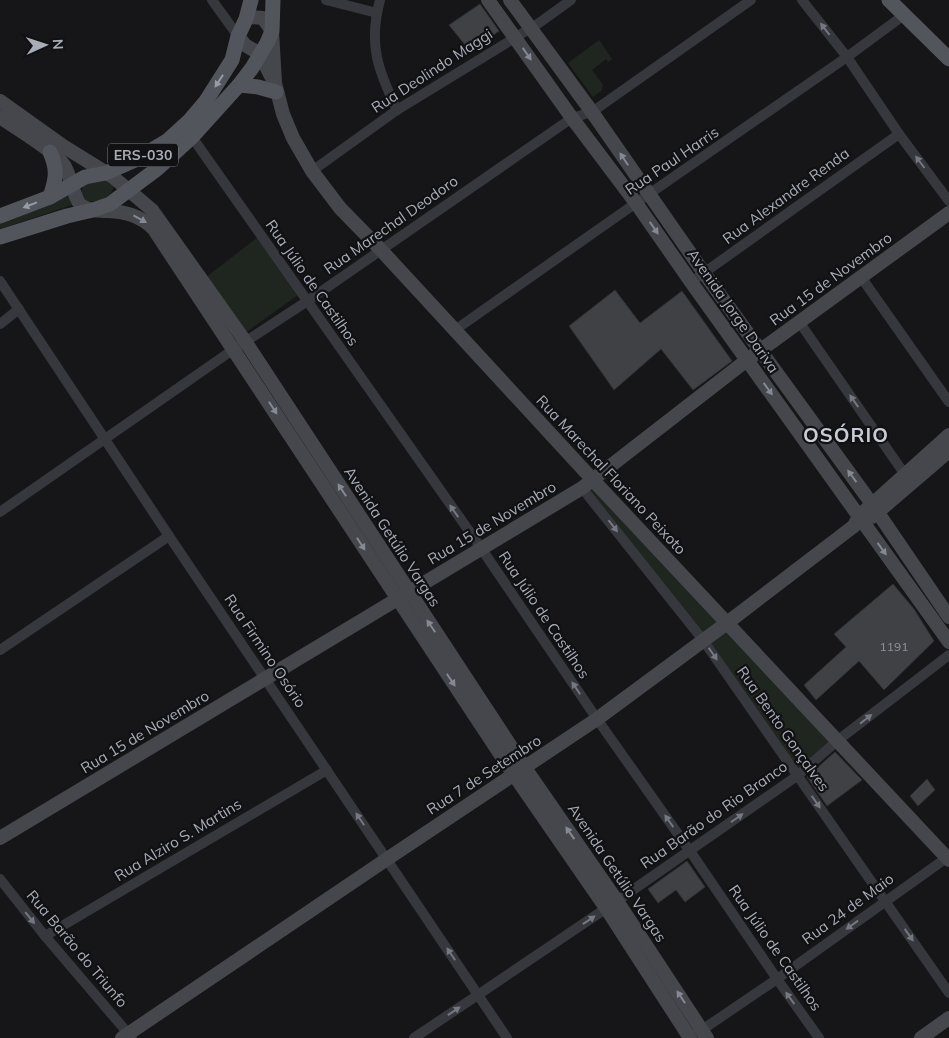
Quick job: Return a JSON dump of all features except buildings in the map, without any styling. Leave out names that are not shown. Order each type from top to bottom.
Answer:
[{"type":"main road","name":"ERS-030","points":[[0,216],[50,197],[85,177],[106,173],[133,161],[166,141],[189,121],[206,101],[232,60],[238,36],[251,0]]},
{"type":"main road","name":"ERS-030","points":[[0,237],[110,204],[157,169],[192,137],[239,85],[267,43],[272,31],[273,0]]},
{"type":"main road","points":[[890,0],[949,59]]},
{"type":"main road","points":[[239,85],[276,88]]},
{"type":"main road","points":[[50,152],[56,176],[50,197]]},
{"type":"street","points":[[212,0],[245,45],[260,54],[276,88]]},
{"type":"street","points":[[326,0],[376,13]]},
{"type":"street","points":[[380,0],[376,13],[374,36],[377,62],[381,76],[397,110]]},
{"type":"street","name":"Avenida Jorge Dariva","points":[[488,0],[572,118],[636,202],[748,360],[859,522],[949,642]]},
{"type":"street","name":"Avenida Jorge Dariva","points":[[510,0],[874,508],[949,617]]},
{"type":"street","name":"Rua Deolindo Maggi","points":[[312,171],[397,110],[539,23],[571,0]]},
{"type":"street","name":"Rua Marechal Deodoro","points":[[0,512],[239,345],[306,302],[572,118],[592,112],[751,0]]},
{"type":"street","points":[[802,0],[847,57],[899,134],[949,201]]},
{"type":"street","name":"Rua Paul Harris","points":[[455,330],[636,202],[649,195],[847,57],[904,15]]},
{"type":"street","points":[[227,21],[252,16],[263,18],[272,31],[276,88]]},
{"type":"street","points":[[542,75],[556,64]]},
{"type":"street","name":"Rua Marechal Floriano Peixoto","points":[[276,88],[283,114],[293,138],[312,171],[340,208],[455,330],[588,484],[727,623],[948,858]]},
{"type":"street","name":"Avenida Getúlio Vargas","points":[[0,101],[63,146],[106,173],[152,210],[182,261],[265,384],[403,596],[520,772],[612,904],[698,1036]]},
{"type":"street","points":[[0,117],[50,152],[64,165],[73,184],[78,202],[82,206],[93,210]]},
{"type":"street","name":"Rua Alexandre Renda","points":[[691,282],[899,134]]},
{"type":"street","name":"Rua Júlio de Castilhos","points":[[192,137],[480,548],[819,1038]]},
{"type":"street","name":"Avenida Getúlio Vargas","points":[[93,210],[130,214],[143,219],[154,228],[182,261]]},
{"type":"street","name":"Rua 15 de Novembro","points":[[0,838],[588,484],[748,360],[949,214]]},
{"type":"street","points":[[861,278],[949,402]]},
{"type":"street","name":"Rua Firmino Osório","points":[[0,281],[507,1038]]},
{"type":"street","points":[[0,324],[19,309]]},
{"type":"street","points":[[800,324],[909,479]]},
{"type":"street","name":"Rua 7 de Setembro","points":[[909,479],[949,435]]},
{"type":"street","name":"Rua 7 de Setembro","points":[[128,1036],[387,859],[597,719],[727,623],[859,522],[909,479],[949,451]]},
{"type":"street","name":"Rua Bento Gonçalves","points":[[588,484],[702,640],[949,993]]},
{"type":"street","points":[[0,650],[169,536]]},
{"type":"street","name":"Rua Barão do Rio Branco","points":[[414,1038],[797,776],[837,741],[949,654]]},
{"type":"street","name":"Rua Alziro S. Martins","points":[[45,936],[327,770]]},
{"type":"street","name":"Rua 24 de Maio","points":[[698,1036],[885,901],[948,858]]},
{"type":"street","name":"Rua Barão do Triunfo","points":[[0,880],[128,1036]]},
{"type":"street","points":[[921,1038],[949,1018]]},
{"type":"shaded area","points":[[599,40],[612,59],[608,62],[606,59],[592,70],[603,85],[602,90],[593,97],[568,63]]},
{"type":"shaded area","points":[[102,177],[114,185],[113,190],[103,199],[85,200],[81,193],[84,184]]},
{"type":"shaded area","points":[[67,195],[72,205],[0,229],[0,222]]},
{"type":"shaded area","points":[[258,237],[298,295],[245,333],[205,278]]},
{"type":"shaded area","points":[[593,486],[723,622],[702,636],[588,490]]},
{"type":"shaded area","points":[[727,629],[832,740],[798,770],[709,643]]},
{"type":"district","name":"OSÓRIO","points":[[846,435]]}]
